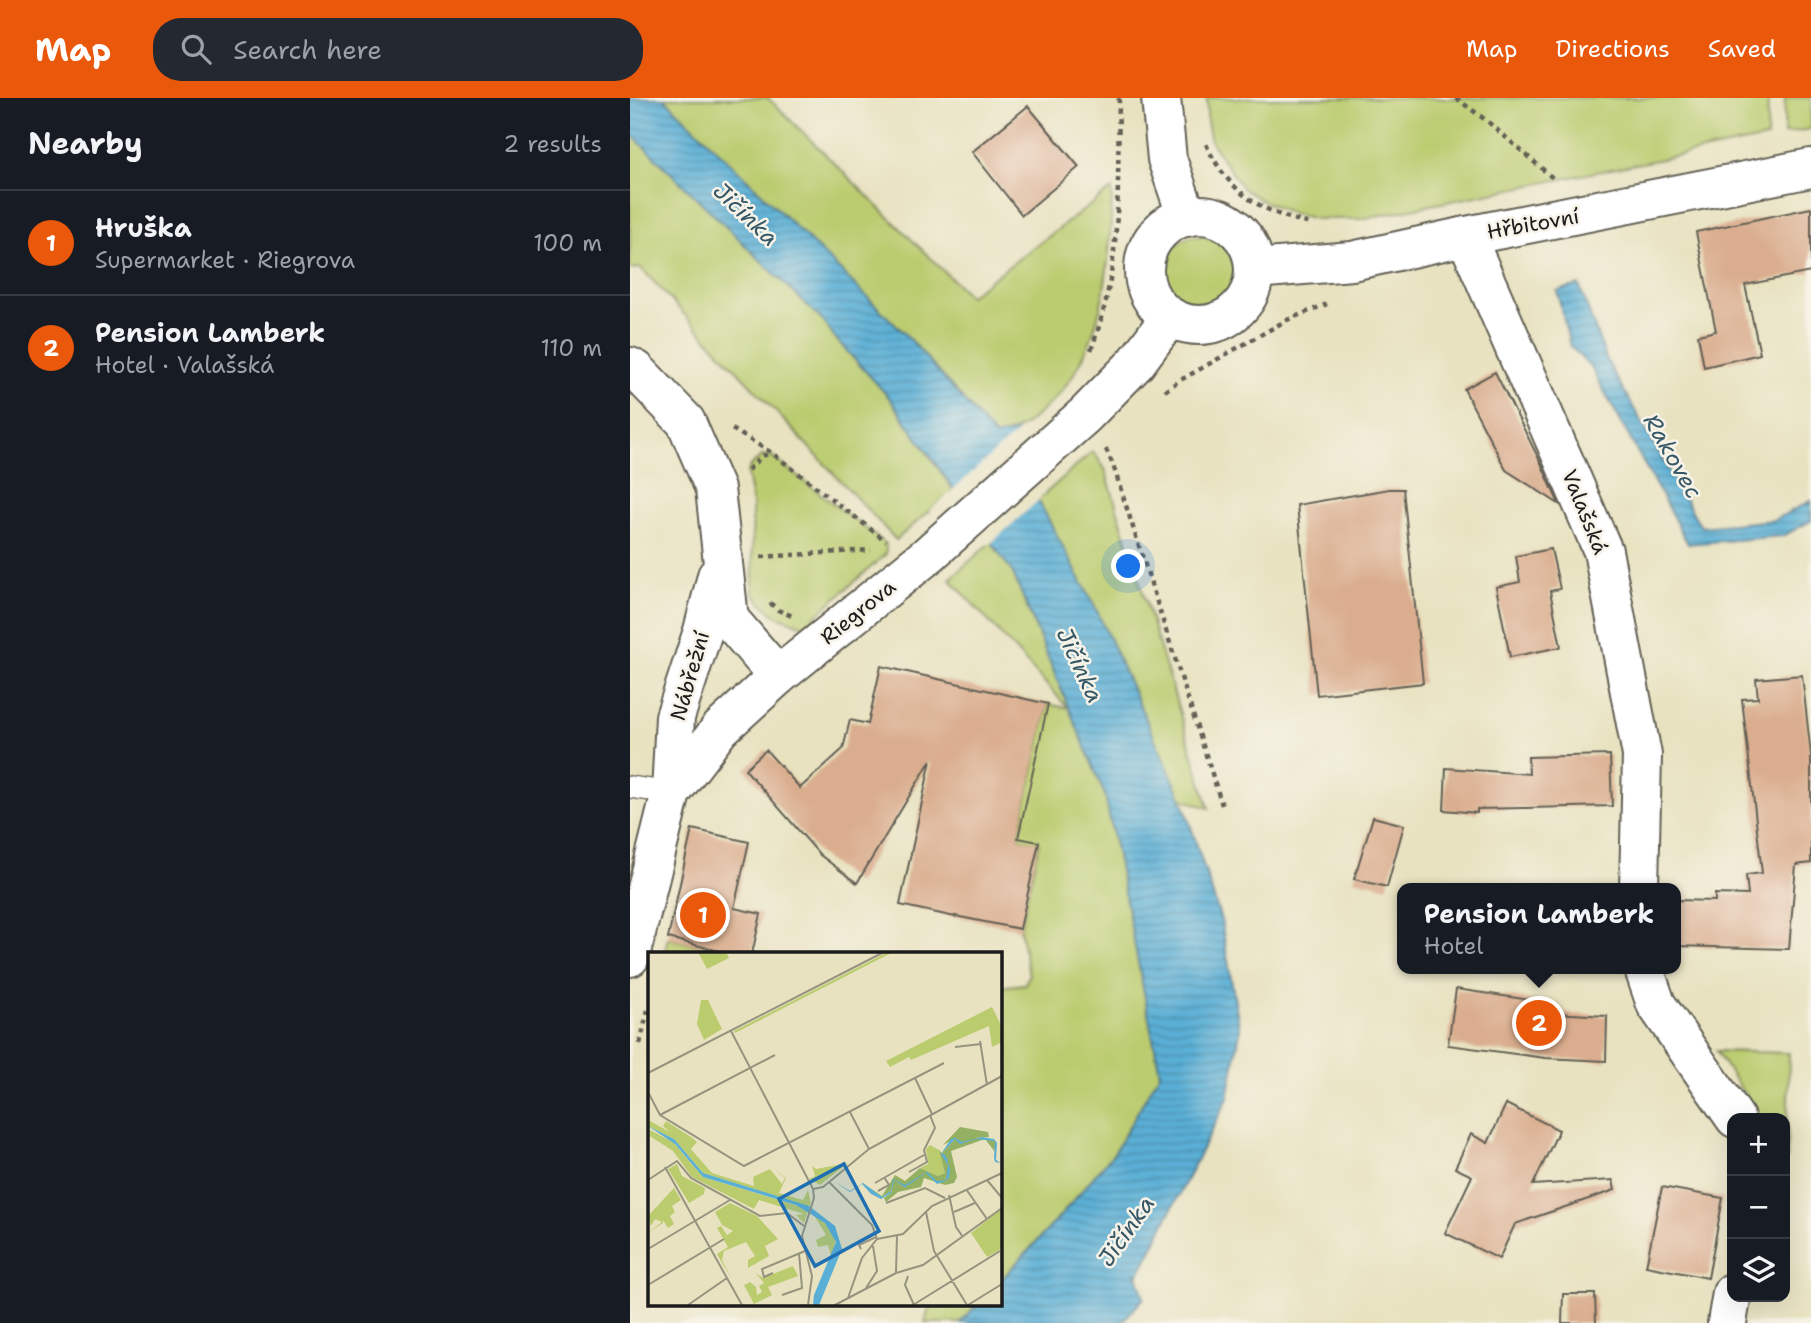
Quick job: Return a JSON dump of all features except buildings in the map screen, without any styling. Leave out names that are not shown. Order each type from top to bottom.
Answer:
[{"type":"street","points":[[1161,98],[1167,159],[1186,217]]},
{"type":"street","name":"Hřbitovní","points":[[1254,269],[1317,266],[1352,261],[1466,236],[1811,169]]},
{"type":"street","points":[[1208,216],[1237,230],[1249,248],[1254,269],[1251,290],[1246,300],[1231,315],[1201,326],[1170,317],[1162,311],[1149,293],[1144,272],[1148,251],[1159,233],[1177,220],[1208,216]]},
{"type":"street","name":"Valašská","points":[[1466,236],[1603,551],[1642,755],[1639,883]]},
{"type":"street","name":"Riegrova","points":[[630,957],[671,793],[720,729],[911,557],[1081,420],[1136,363],[1170,317]]},
{"type":"street","name":"Nábřežní","points":[[630,367],[686,422],[715,489],[737,559],[729,619],[778,676]]},
{"type":"street","name":"Nábřežní","points":[[671,793],[675,717],[703,631],[737,559]]},
{"type":"street","points":[[1646,974],[1656,1004],[1732,1113]]},
{"type":"street","points":[[1727,1323],[1730,1302]]},
{"type":"lane","points":[[630,787],[671,793]]},
{"type":"path","points":[[1090,354],[1102,323],[1116,244],[1119,98]]},
{"type":"path","points":[[1456,98],[1487,121],[1562,186]]},
{"type":"path","points":[[1202,133],[1210,152],[1239,193],[1293,220],[1320,225]]},
{"type":"path","points":[[1164,393],[1177,382],[1287,320],[1339,301]]},
{"type":"path","points":[[1081,420],[1113,465],[1222,805]]},
{"type":"path","points":[[726,425],[772,453],[911,557]]},
{"type":"path","points":[[747,473],[750,466],[762,456],[772,453]]},
{"type":"path","points":[[737,559],[911,557]]},
{"type":"path","points":[[768,601],[778,610],[803,620]]},
{"type":"path","points":[[640,1044],[648,1009]]},
{"type":"green space","points":[[664,98],[768,98],[969,296],[1112,189],[1109,247],[1101,306],[1081,362],[1065,386],[1028,423],[996,437],[910,339]]},
{"type":"green space","points":[[1207,98],[1768,98],[1767,138],[1361,219],[1317,219],[1294,214],[1243,189],[1211,142]]},
{"type":"green space","points":[[1785,98],[1811,98],[1811,129],[1784,134]]},
{"type":"green space","points":[[630,133],[824,322],[888,396],[953,490],[896,540],[641,268],[630,269]]},
{"type":"green space","points":[[1199,236],[1224,246],[1234,271],[1224,296],[1199,306],[1174,296],[1164,271],[1174,246]]},
{"type":"green space","points":[[1093,451],[1105,469],[1209,808],[1182,799],[1096,609],[1038,500]]},
{"type":"green space","points":[[762,456],[771,456],[886,544],[886,554],[804,626],[774,615],[753,594],[752,502],[747,473],[750,466]]},
{"type":"green space","points":[[991,542],[1013,573],[1105,795],[1160,1073],[1114,1153],[1001,1280],[1001,987],[1025,984],[1029,975],[1020,929],[1039,843],[1018,838],[1048,704],[1068,708],[950,579]]},
{"type":"green space","points":[[668,938],[720,951],[720,952],[664,952]]},
{"type":"green space","points":[[1716,1051],[1789,1053],[1788,1113],[1757,1113]]},
{"type":"green space","points":[[929,1306],[976,1306],[960,1323],[925,1323]]},
{"type":"water","name":"Jičínka","points":[[630,98],[664,98],[910,339],[995,437],[1019,431],[1038,500],[1096,609],[1182,799],[1221,920],[1240,1031],[1228,1098],[1139,1274],[1136,1272],[1144,1298],[1121,1323],[960,1323],[976,1306],[1001,1306],[1001,1280],[1114,1153],[1160,1073],[1105,795],[1013,573],[888,396],[824,322],[630,133]]},
{"type":"water","points":[[1579,285],[1607,361],[1701,527],[1774,520],[1811,501],[1811,521],[1783,536],[1688,544],[1592,369],[1570,346],[1557,291]]},
{"type":"pier","points":[[1022,428],[1041,498],[989,545],[929,511]]},
{"type":"place","name":"Hruška","points":[[703,915]]},
{"type":"place","name":"Pension Lamberk","points":[[1539,1023]]},
{"type":"water label","name":"Rakovec","points":[[1673,456]]}]
